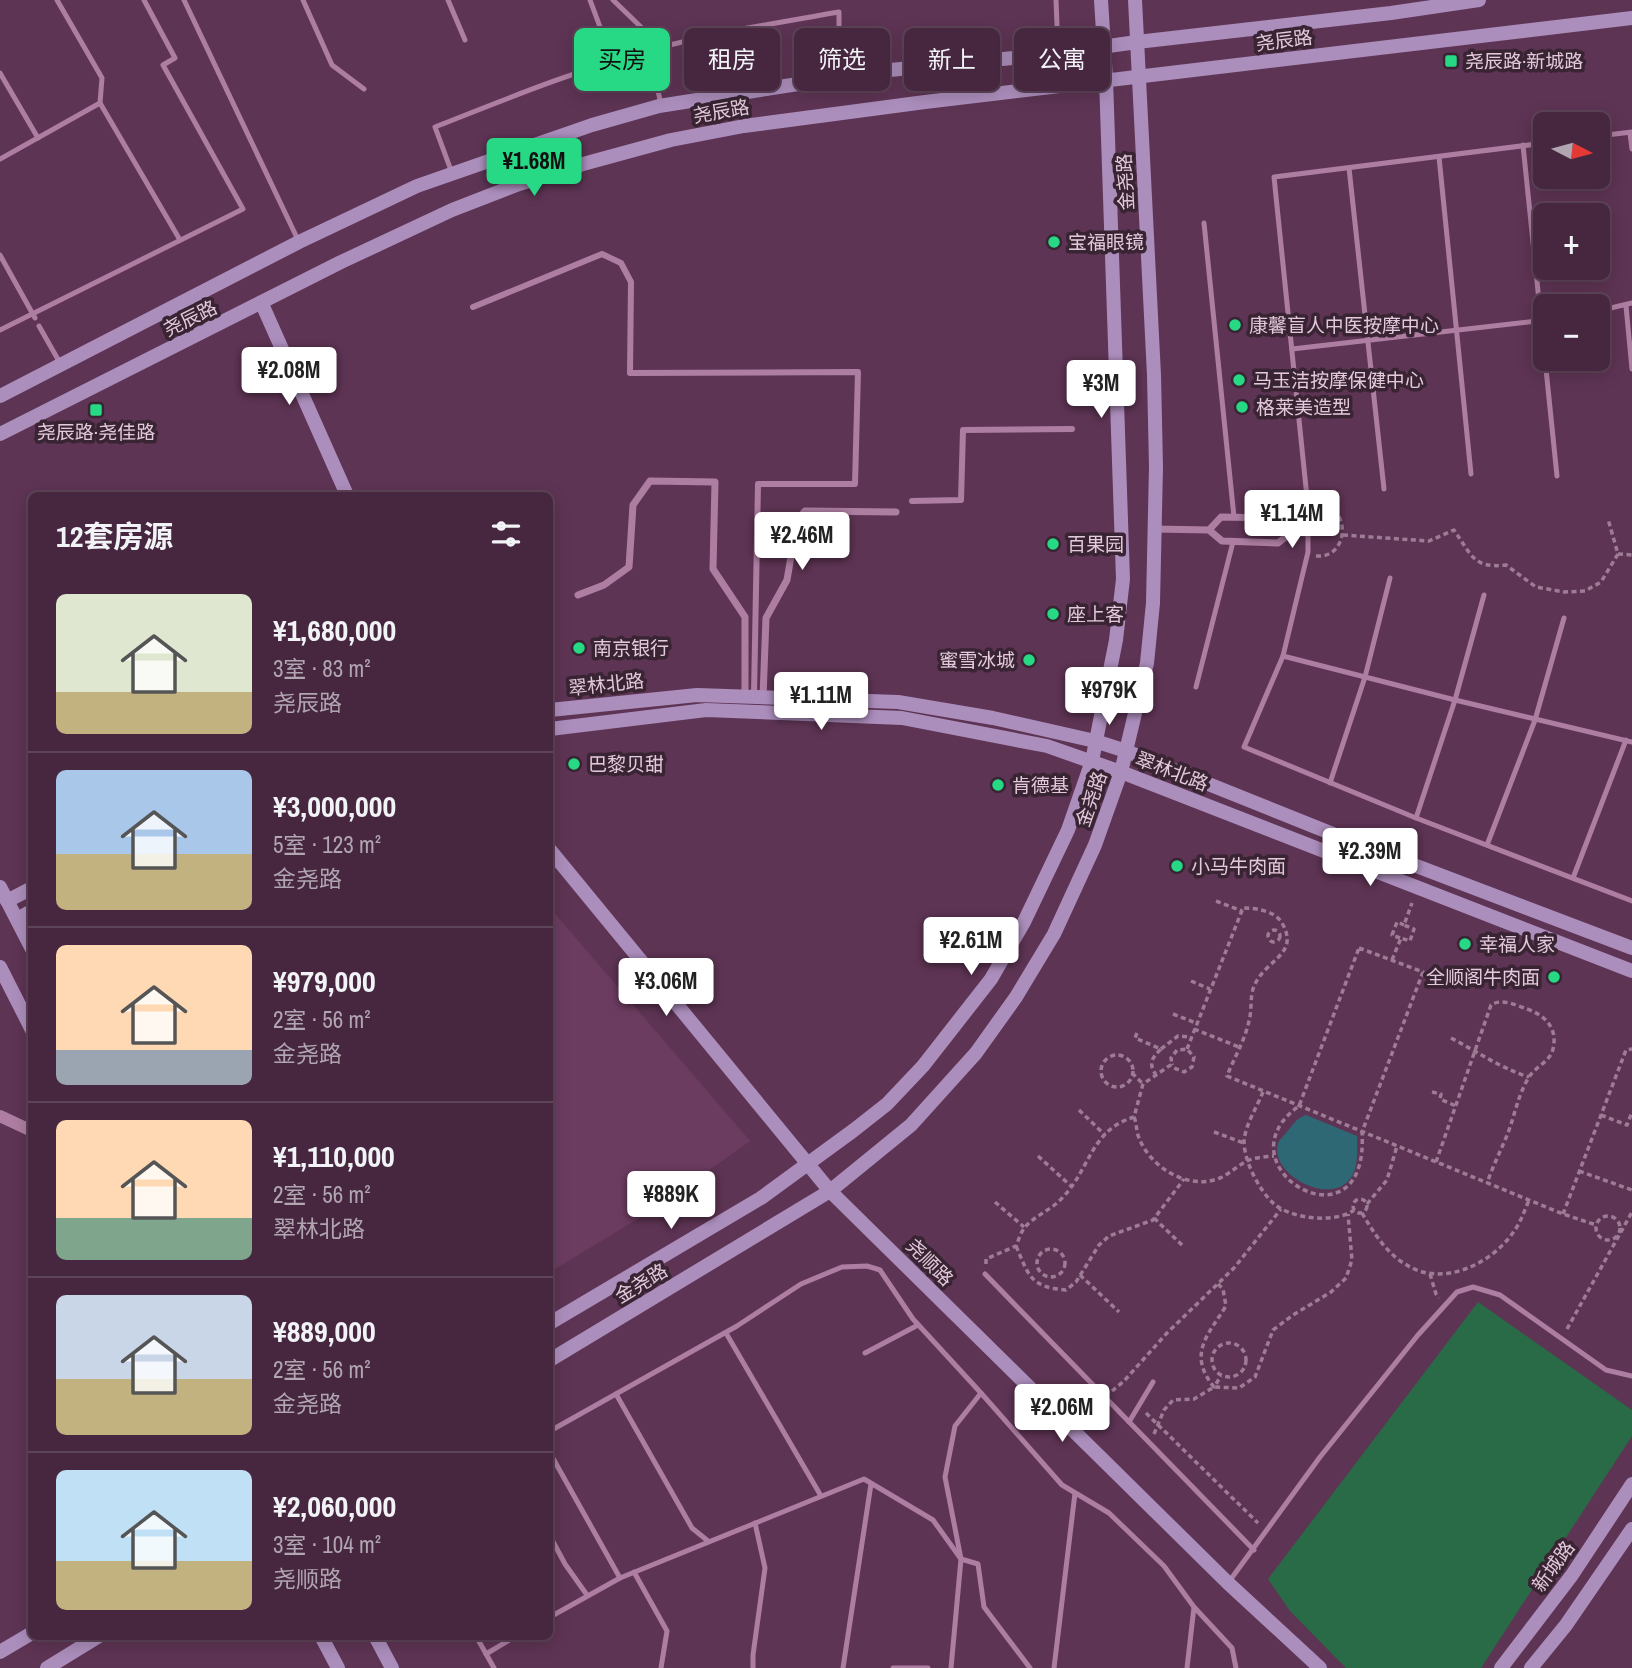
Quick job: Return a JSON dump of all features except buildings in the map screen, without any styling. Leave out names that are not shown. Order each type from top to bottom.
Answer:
[{"type":"main road","name":"金尧路","points":[[1101,0],[1103,28]]},
{"type":"main road","name":"金尧路","points":[[553,1358],[830,1191],[911,1125],[976,1053],[1016,998],[1054,934],[1095,845],[1121,772],[1147,663],[1153,603],[1154,374],[1135,0]]},
{"type":"main road","name":"尧辰路","points":[[1110,46],[1479,0]]},
{"type":"main road","name":"尧辰路","points":[[1110,79],[1632,18]]},
{"type":"main road","name":"尧辰路","points":[[890,70],[1014,57]]},
{"type":"main road","name":"尧辰路","points":[[0,396],[299,242],[417,186],[592,125],[662,106],[794,85]]},
{"type":"main road","name":"尧辰路","points":[[0,435],[341,262],[452,209],[570,168],[671,140],[744,126],[1014,91]]},
{"type":"main road","name":"金尧路","points":[[553,1321],[761,1198],[887,1104],[923,1066],[991,979],[1024,922],[1068,830],[1092,761],[1116,640],[1123,579],[1106,91]]},
{"type":"main road","points":[[262,304],[346,492]]},
{"type":"main road","name":"翠林北路","points":[[553,710],[697,695],[898,702],[993,718],[1095,741],[1126,751],[1343,838],[1632,948]]},
{"type":"main road","name":"翠林北路","points":[[553,729],[706,710],[902,718],[1047,746],[1121,772],[1632,971]]},
{"type":"main road","name":"尧顺路","points":[[553,854],[830,1191],[1228,1583],[1320,1668]]},
{"type":"main road","points":[[0,887],[28,941]]},
{"type":"main road","points":[[7,901],[28,890]]},
{"type":"main road","points":[[17,919],[28,913]]},
{"type":"main road","points":[[0,967],[28,1022]]},
{"type":"main road","name":"新城路","points":[[1501,1668],[1572,1575],[1632,1484]]},
{"type":"main road","points":[[1531,1668],[1566,1625],[1632,1529]]},
{"type":"main road","points":[[0,1652],[28,1635]]},
{"type":"main road","points":[[47,1668],[92,1640]]},
{"type":"main road","points":[[323,1640],[338,1668]]},
{"type":"main road","points":[[377,1640],[392,1668]]},
{"type":"street","points":[[473,307],[602,254],[621,263],[631,282],[630,373],[858,372],[855,484],[758,484],[754,697]]},
{"type":"street","points":[[912,501],[961,500],[963,430],[1072,429]]},
{"type":"street","points":[[578,595],[604,585],[629,567],[634,505],[650,481],[715,482],[713,569],[745,617],[754,697]]},
{"type":"street","points":[[754,697],[766,618],[787,580],[797,521],[805,511],[897,512]]},
{"type":"street","points":[[1155,528],[1209,530],[1222,541],[1233,542],[1278,543],[1291,533],[1279,518],[1221,517],[1209,530]]},
{"type":"street","points":[[0,1116],[28,1129]]},
{"type":"lane","points":[[57,0],[102,78],[100,103],[180,240]]},
{"type":"lane","points":[[0,330],[34,316],[243,209],[163,65],[176,58],[144,0]]},
{"type":"lane","points":[[184,0],[299,242]]},
{"type":"lane","points":[[303,0],[332,65],[363,89]]},
{"type":"lane","points":[[448,0],[466,40]]},
{"type":"lane","points":[[590,0],[600,28]]},
{"type":"lane","points":[[613,0],[642,28]]},
{"type":"lane","points":[[1056,0],[1057,28]]},
{"type":"lane","points":[[670,45],[756,26],[839,12],[839,28]]},
{"type":"lane","points":[[0,73],[38,138]]},
{"type":"lane","points":[[452,173],[435,127],[574,75]]},
{"type":"lane","points":[[659,91],[662,106]]},
{"type":"lane","points":[[0,159],[100,103]]},
{"type":"lane","points":[[1610,135],[1631,132],[1632,149]]},
{"type":"lane","points":[[1533,144],[1274,177],[1308,507],[1308,552],[1283,656],[1244,747],[1416,818],[1632,901]]},
{"type":"lane","points":[[1522,145],[1540,294]]},
{"type":"lane","points":[[1439,157],[1471,474]]},
{"type":"lane","points":[[1349,168],[1384,489]]},
{"type":"lane","points":[[1204,223],[1234,517]]},
{"type":"lane","points":[[0,255],[34,316]]},
{"type":"lane","points":[[1610,309],[1629,305],[1632,369]]},
{"type":"lane","points":[[1292,349],[1533,321]]},
{"type":"lane","points":[[39,326],[61,365]]},
{"type":"lane","points":[[1548,371],[1557,476]]},
{"type":"lane","points":[[1291,533],[1308,534]]},
{"type":"lane","points":[[1196,687],[1233,542]]},
{"type":"lane","points":[[1330,783],[1365,677],[1390,578]]},
{"type":"lane","points":[[1416,818],[1455,701],[1484,595]]},
{"type":"lane","points":[[1487,845],[1535,720],[1564,618]]},
{"type":"lane","points":[[1283,656],[1455,701],[1629,741],[1573,878]]},
{"type":"lane","points":[[553,1429],[726,1332],[801,1284],[842,1267],[867,1266],[880,1270],[918,1325],[1062,1485],[1109,1513],[1164,1566],[1194,1607],[1232,1648],[1236,1668]]},
{"type":"lane","points":[[985,1273],[1254,1550]]},
{"type":"lane","points":[[1228,1583],[1320,1457],[1457,1292],[1473,1287],[1500,1295],[1606,1370],[1632,1376]]},
{"type":"lane","points":[[865,1353],[918,1325]]},
{"type":"lane","points":[[726,1332],[821,1496]]},
{"type":"lane","points":[[1129,1422],[1153,1382]]},
{"type":"lane","points":[[951,1668],[961,1559],[945,1477],[954,1426],[981,1392]]},
{"type":"lane","points":[[616,1394],[692,1528],[708,1541]]},
{"type":"lane","points":[[553,1458],[620,1578]]},
{"type":"lane","points":[[553,1615],[620,1578],[864,1479],[933,1520],[944,1531],[961,1559],[978,1564],[984,1607],[1030,1668]]},
{"type":"lane","points":[[843,1668],[871,1484]]},
{"type":"lane","points":[[1054,1668],[1075,1493]]},
{"type":"lane","points":[[753,1668],[752,1655],[765,1568],[755,1523]]},
{"type":"lane","points":[[553,1542],[587,1595]]},
{"type":"lane","points":[[634,1572],[667,1630],[661,1668]]},
{"type":"lane","points":[[1187,1668],[1194,1607]]},
{"type":"lane","points":[[478,1640],[494,1668]]},
{"type":"lane","points":[[486,1654],[509,1640]]},
{"type":"lane","points":[[893,1668],[928,1668]]},
{"type":"path","points":[[1308,507],[1319,503],[1332,507],[1339,514],[1343,535],[1339,546],[1324,557],[1308,552]]},
{"type":"path","points":[[1343,535],[1429,541],[1454,530],[1478,562],[1490,567],[1506,565],[1536,587],[1564,592],[1585,591],[1601,582],[1618,554],[1608,519]]},
{"type":"path","points":[[1618,554],[1632,555]]},
{"type":"path","points":[[1404,925],[1418,888]]},
{"type":"path","points":[[1216,901],[1242,911]]},
{"type":"path","points":[[1187,1049],[1243,908],[1269,912],[1279,918],[1289,934],[1288,944],[1261,974],[1253,990],[1249,1022],[1227,1076],[1563,1214],[1596,1225]]},
{"type":"path","points":[[1397,922],[1404,925],[1415,929],[1410,941],[1392,935],[1397,922]]},
{"type":"path","points":[[1279,933],[1286,931]]},
{"type":"path","points":[[1392,960],[1401,938]]},
{"type":"path","points":[[1359,948],[1392,960],[1423,972],[1362,1132],[1363,1150],[1359,1172],[1349,1187],[1340,1191],[1317,1194],[1304,1191],[1293,1185],[1274,1156],[1273,1140],[1288,1114],[1299,1106],[1359,948]]},
{"type":"path","points":[[1191,981],[1210,989]]},
{"type":"path","points":[[1436,1162],[1491,1005],[1496,1002],[1540,1013],[1548,1021],[1553,1033],[1553,1051],[1529,1077],[1487,1183]]},
{"type":"path","points":[[1173,1014],[1196,1023]]},
{"type":"path","points":[[1194,1029],[1239,1047]]},
{"type":"path","points":[[1137,1033],[1135,1038],[1161,1049]]},
{"type":"path","points":[[1156,1075],[1150,1068],[1151,1062],[1161,1049],[1178,1036],[1190,1037]]},
{"type":"path","points":[[1451,1038],[1491,1062],[1529,1077]]},
{"type":"path","points":[[1187,1049],[1194,1057],[1192,1067],[1184,1072],[1178,1071],[1171,1058],[1177,1050],[1187,1049]]},
{"type":"path","points":[[1563,1214],[1626,1050],[1632,1049]]},
{"type":"path","points":[[1132,1073],[1126,1083],[1114,1087],[1104,1080],[1101,1069],[1107,1058],[1119,1055],[1129,1061],[1132,1073],[1143,1084]]},
{"type":"path","points":[[1172,1064],[1143,1084],[1134,1117],[1137,1136],[1148,1156],[1156,1164],[1189,1181],[1213,1181],[1234,1172],[1248,1160],[1274,1156]]},
{"type":"path","points":[[1263,1091],[1244,1143],[1257,1182],[1272,1203],[1281,1209],[1312,1218],[1327,1218],[1348,1214],[1354,1210]]},
{"type":"path","points":[[1432,1092],[1441,1094],[1440,1099],[1456,1106]]},
{"type":"path","points":[[1079,1110],[1105,1135]]},
{"type":"path","points":[[1601,1115],[1627,1125],[1632,1112]]},
{"type":"path","points":[[985,1273],[986,1259],[1016,1246],[1024,1227],[1051,1210],[1067,1194],[1084,1162],[1105,1135],[1123,1120],[1134,1117]]},
{"type":"path","points":[[1214,1132],[1244,1143]]},
{"type":"path","points":[[1362,1213],[1387,1180],[1397,1146]]},
{"type":"path","points":[[1038,1156],[1071,1186]]},
{"type":"path","points":[[1579,1171],[1632,1190]]},
{"type":"path","points":[[1016,1246],[1029,1276],[1050,1289],[1066,1290],[1080,1275],[1099,1245],[1109,1236],[1154,1218],[1184,1179]]},
{"type":"path","points":[[1354,1210],[1353,1204],[1358,1199],[1367,1204]]},
{"type":"path","points":[[1354,1210],[1362,1213],[1377,1238],[1392,1255],[1412,1268],[1430,1274],[1451,1273],[1474,1266],[1496,1252],[1512,1234],[1529,1200]]},
{"type":"path","points":[[995,1202],[1024,1227]]},
{"type":"path","points":[[1105,1396],[1124,1381],[1167,1333],[1250,1250],[1281,1209]]},
{"type":"path","points":[[1561,1340],[1632,1212]]},
{"type":"path","points":[[1218,1284],[1223,1289],[1226,1306],[1204,1340],[1200,1362],[1214,1387],[1239,1388],[1255,1377],[1273,1331],[1293,1315],[1331,1292],[1346,1278],[1352,1260],[1348,1214]]},
{"type":"path","points":[[1608,1216],[1618,1221],[1620,1232],[1607,1241],[1598,1236],[1598,1220],[1608,1216]]},
{"type":"path","points":[[1154,1218],[1183,1246]]},
{"type":"path","points":[[1047,1249],[1058,1250],[1064,1259],[1063,1270],[1055,1277],[1044,1275],[1037,1267],[1038,1256],[1047,1249]]},
{"type":"path","points":[[1430,1274],[1436,1294],[1445,1305]]},
{"type":"path","points":[[1039,1283],[1044,1275]]},
{"type":"path","points":[[1080,1275],[1119,1312]]},
{"type":"path","points":[[1223,1343],[1236,1344],[1245,1354],[1245,1368],[1235,1377],[1221,1376],[1212,1366],[1213,1352],[1223,1343]]},
{"type":"path","points":[[1149,1442],[1164,1410],[1173,1399],[1194,1399],[1214,1387],[1221,1376]]},
{"type":"path","points":[[1139,1406],[1267,1532]]},
{"type":"shaded area","points":[[553,911],[750,1141],[659,1206],[553,1270]]},
{"type":"shaded area","points":[[1306,1115],[1357,1136],[1355,1169],[1347,1182],[1336,1188],[1321,1189],[1293,1177],[1277,1154],[1279,1141],[1297,1120]]},
{"type":"green space","points":[[1478,1302],[1632,1410],[1632,1436],[1481,1668],[1346,1668],[1290,1611],[1268,1579]]},
{"type":"place","name":"尧辰路·新城路","points":[[1451,61]]},
{"type":"place","name":"宝福眼镜","points":[[1054,242]]},
{"type":"place","name":"康馨盲人中医按摩中心","points":[[1235,325]]},
{"type":"place","name":"马玉洁按摩保健中心","points":[[1239,380]]},
{"type":"place","name":"格莱美造型","points":[[1242,407]]},
{"type":"place","name":"尧辰路·尧佳路","points":[[96,410]]},
{"type":"place","name":"百果园","points":[[1053,544]]},
{"type":"place","name":"座上客","points":[[1053,614]]},
{"type":"place","name":"南京银行","points":[[579,648]]},
{"type":"place","name":"蜜雪冰城","points":[[1029,660]]},
{"type":"place","name":"巴黎贝甜","points":[[574,764]]},
{"type":"place","name":"肯德基","points":[[998,785]]},
{"type":"place","name":"小马牛肉面","points":[[1177,866]]},
{"type":"place","name":"幸福人家","points":[[1465,944]]},
{"type":"place","name":"全顺阁牛肉面","points":[[1554,977]]}]
